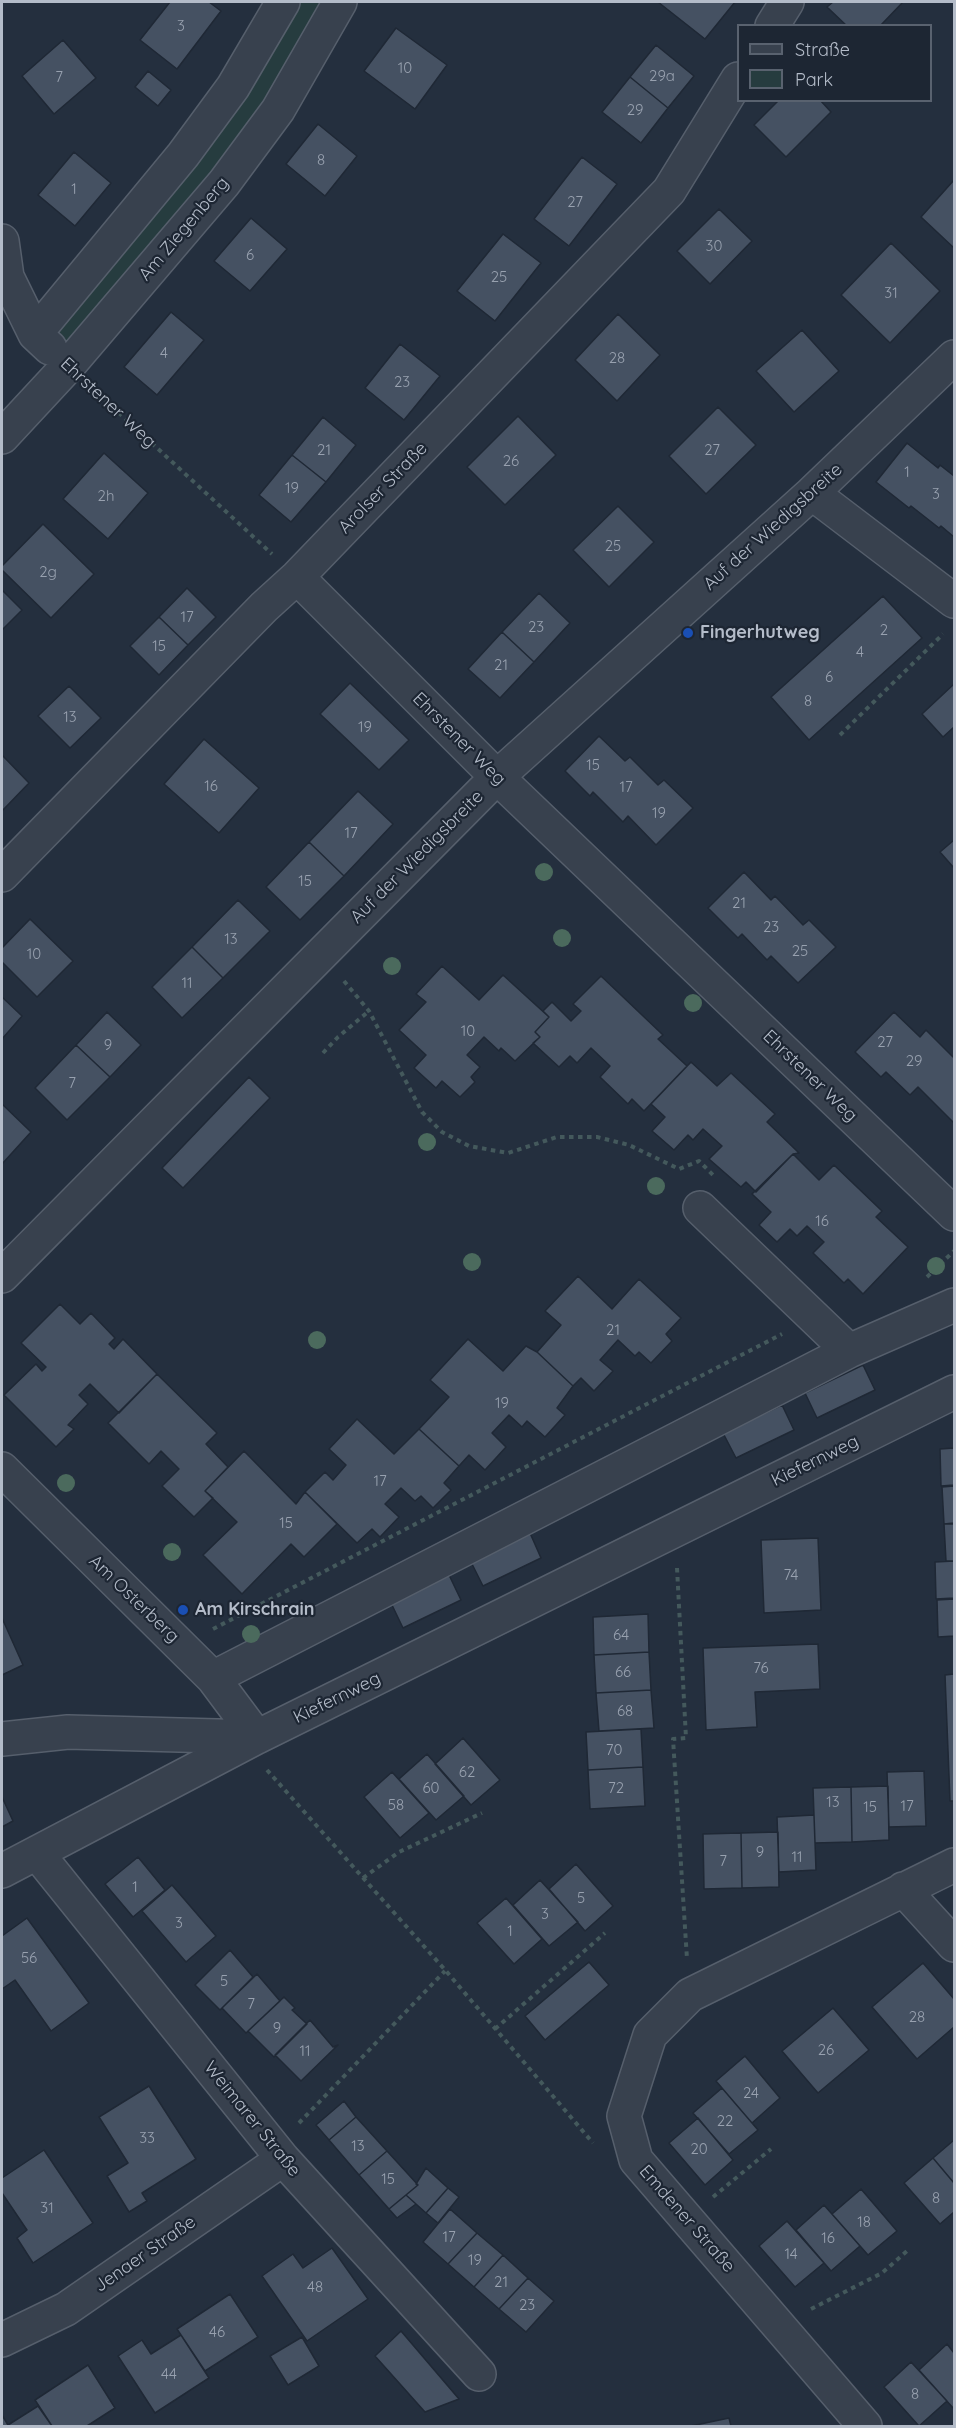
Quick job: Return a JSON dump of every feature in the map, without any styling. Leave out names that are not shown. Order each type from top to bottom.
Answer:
[{"type":"street","points":[[35,334],[183,155],[233,87],[283,2]]},
{"type":"street","name":"Am Ziegenberg","points":[[2,437],[69,366],[224,183],[278,110],[340,2]]},
{"type":"street","points":[[773,24],[787,2]]},
{"type":"street","name":"Arolser Straße","points":[[2,875],[264,607],[297,577],[669,191],[737,81]]},
{"type":"street","name":"Ehrstener Weg","points":[[2,242],[7,277],[35,334],[69,366]]},
{"type":"street","name":"Auf der Wiedigsbreite","points":[[2,1276],[497,777],[812,492],[954,357]]},
{"type":"street","points":[[812,492],[950,616]]},
{"type":"street","name":"Ehrstener Weg","points":[[297,577],[497,777],[954,1214]]},
{"type":"street","points":[[700,1208],[849,1351]]},
{"type":"street","points":[[213,1678],[849,1351],[954,1305]]},
{"type":"street","name":"Kiefernweg","points":[[2,1871],[257,1737],[954,1392]]},
{"type":"street","name":"Am Osterberg","points":[[2,1469],[182,1645],[213,1678],[257,1737]]},
{"type":"street","points":[[2,1739],[68,1732],[257,1737]]},
{"type":"street","name":"Weimarer Straße","points":[[37,1854],[283,2159],[478,2374]]},
{"type":"street","name":"Emdener Straße","points":[[865,2427],[636,2160],[624,2116],[650,2035],[690,1995],[954,1865]]},
{"type":"street","points":[[903,1889],[954,1945]]},
{"type":"street","name":"Jenaer Straße","points":[[2,2340],[66,2309],[283,2159]]},
{"type":"path","name":"Ehrstener Weg","points":[[69,366],[297,577]]},
{"type":"path","points":[[840,735],[950,616]]},
{"type":"path","points":[[321,952],[369,1011],[422,1113],[442,1132],[469,1146],[508,1153],[557,1137],[597,1137],[629,1145],[679,1168],[699,1161],[714,1176]]},
{"type":"path","points":[[323,1053],[369,1011]]},
{"type":"path","points":[[182,1645],[814,1317]]},
{"type":"path","points":[[675,1530],[686,1738],[673,1739],[690,1995]]},
{"type":"path","points":[[257,1737],[267,1772],[446,1971],[596,2147]]},
{"type":"path","points":[[363,1878],[399,1852],[482,1813]]},
{"type":"path","points":[[495,2029],[605,1933]]},
{"type":"path","points":[[283,2159],[291,2132],[446,1971]]},
{"type":"path","points":[[687,2219],[771,2149]]},
{"type":"path","points":[[779,2326],[882,2273],[907,2251]]},
{"type":"green space","points":[[299,2],[322,2],[264,102],[212,175],[73,340],[65,340],[57,328],[278,40]]},
{"type":"building","points":[[170,2],[209,2],[221,11],[177,69],[140,40]]},
{"type":"building","points":[[658,2],[735,2],[705,39]]},
{"type":"building","points":[[833,2],[903,2],[882,24],[845,24],[827,7]]},
{"type":"building","points":[[396,28],[447,65],[415,109],[364,71]]},
{"type":"building","points":[[63,40],[96,78],[54,114],[22,76]]},
{"type":"building","points":[[656,45],[694,76],[668,108],[630,77]]},
{"type":"building","points":[[148,71],[171,90],[158,106],[135,87]]},
{"type":"building","points":[[630,77],[668,108],[641,143],[602,112]]},
{"type":"building","points":[[777,102],[822,102],[831,112],[786,157],[754,125]]},
{"type":"building","points":[[318,124],[357,156],[325,196],[286,164]]},
{"type":"building","points":[[74,152],[111,183],[75,226],[38,195]]},
{"type":"building","points":[[582,157],[617,184],[569,246],[534,219]]},
{"type":"building","points":[[954,180],[954,248],[921,217]]},
{"type":"building","points":[[719,209],[752,241],[710,284],[677,251]]},
{"type":"building","points":[[251,218],[287,249],[250,291],[214,261]]},
{"type":"building","points":[[503,234],[541,263],[495,321],[457,291]]},
{"type":"building","points":[[891,243],[940,291],[890,343],[841,295]]},
{"type":"building","points":[[171,312],[204,340],[157,395],[124,367]]},
{"type":"building","points":[[618,314],[660,355],[617,401],[575,360]]},
{"type":"building","points":[[802,330],[839,371],[794,412],[756,371]]},
{"type":"building","points":[[400,344],[440,376],[404,420],[365,388]]},
{"type":"building","points":[[718,407],[756,445],[706,494],[669,456]]},
{"type":"building","points":[[518,416],[556,455],[505,505],[467,467]]},
{"type":"building","points":[[323,417],[356,445],[326,482],[292,455]]},
{"type":"building","points":[[907,443],[938,468],[940,465],[954,476],[954,537],[911,506],[909,508],[876,482]]},
{"type":"building","points":[[104,453],[148,493],[108,539],[63,499]]},
{"type":"building","points":[[292,455],[326,482],[291,522],[259,495]]},
{"type":"building","points":[[618,506],[654,542],[609,587],[573,550]]},
{"type":"building","points":[[43,524],[94,574],[51,618],[2,570],[2,566]]},
{"type":"building","points":[[187,588],[216,617],[188,645],[159,617]]},
{"type":"building","points":[[2,590],[22,610],[2,630]]},
{"type":"building","points":[[539,593],[570,623],[534,662],[502,632]]},
{"type":"building","points":[[883,596],[922,638],[809,740],[771,697]]},
{"type":"building","points":[[159,617],[188,645],[159,675],[130,646]]},
{"type":"building","points":[[502,632],[534,662],[500,698],[468,669]]},
{"type":"building","points":[[350,683],[409,740],[379,770],[320,714]]},
{"type":"building","points":[[954,684],[954,727],[943,737],[922,714]]},
{"type":"building","points":[[69,686],[101,718],[70,748],[38,716]]},
{"type":"building","points":[[599,736],[625,761],[630,757],[658,785],[664,780],[693,808],[656,845],[628,816],[623,822],[593,792],[590,796],[565,771]]},
{"type":"building","points":[[204,739],[259,788],[219,833],[164,784]]},
{"type":"building","points":[[2,755],[29,783],[2,811]]},
{"type":"building","points":[[358,791],[393,824],[344,876],[309,842]]},
{"type":"building","points":[[954,840],[954,868],[940,852]]},
{"type":"building","points":[[309,842],[344,876],[300,920],[266,887]]},
{"type":"building","points":[[744,872],[771,900],[775,896],[803,925],[809,920],[836,947],[798,983],[771,956],[767,960],[742,934],[738,938],[708,908]]},
{"type":"building","points":[[238,900],[270,931],[223,978],[192,947]]},
{"type":"building","points":[[30,919],[73,961],[37,997],[2,962],[2,948]]},
{"type":"building","points":[[192,947],[223,978],[182,1018],[152,987]]},
{"type":"building","points":[[442,966],[479,1000],[503,975],[549,1017],[535,1032],[540,1037],[515,1061],[501,1048],[499,1051],[484,1037],[467,1055],[480,1067],[471,1077],[475,1082],[460,1097],[442,1081],[436,1088],[414,1068],[426,1055],[399,1030],[426,1002],[416,994]]},
{"type":"building","points":[[601,976],[663,1035],[658,1039],[687,1066],[644,1111],[632,1099],[628,1104],[600,1077],[610,1066],[591,1048],[577,1063],[570,1056],[559,1067],[533,1043],[540,1037],[535,1032],[549,1017],[543,1011],[552,1002],[571,1021],[581,1011],[573,1004]]},
{"type":"building","points":[[2,997],[22,1016],[2,1039]]},
{"type":"building","points":[[107,1012],[141,1045],[110,1077],[76,1045]]},
{"type":"building","points":[[894,1012],[920,1037],[926,1030],[954,1056],[954,1123],[918,1087],[910,1095],[886,1072],[881,1077],[855,1052]]},
{"type":"building","points":[[76,1045],[110,1077],[67,1120],[35,1088]]},
{"type":"building","points":[[691,1062],[717,1086],[731,1073],[775,1114],[767,1122],[799,1153],[793,1154],[756,1192],[746,1182],[741,1187],[709,1159],[722,1146],[703,1129],[693,1140],[688,1135],[674,1150],[652,1131],[665,1117],[651,1104]]},
{"type":"building","points":[[249,1077],[270,1098],[183,1188],[162,1168]]},
{"type":"building","points":[[2,1104],[31,1132],[2,1164]]},
{"type":"building","points":[[793,1154],[819,1180],[834,1165],[882,1211],[876,1217],[908,1247],[863,1294],[848,1279],[844,1283],[813,1253],[824,1242],[807,1226],[797,1236],[790,1229],[777,1242],[759,1225],[771,1212],[752,1194]]},
{"type":"building","points":[[578,1276],[612,1309],[639,1279],[681,1318],[666,1334],[672,1341],[651,1363],[639,1352],[635,1356],[618,1340],[600,1360],[613,1371],[594,1391],[581,1378],[573,1386],[537,1352],[561,1325],[545,1311]]},
{"type":"building","points":[[60,1304],[80,1324],[91,1313],[115,1338],[109,1344],[114,1349],[123,1339],[157,1374],[119,1413],[90,1384],[79,1395],[88,1404],[68,1425],[74,1429],[56,1447],[4,1395],[36,1364],[42,1371],[46,1367],[21,1343]]},
{"type":"building","points":[[468,1339],[503,1371],[526,1346],[537,1352],[573,1386],[557,1408],[565,1415],[545,1437],[527,1421],[522,1427],[509,1415],[492,1433],[506,1447],[485,1470],[469,1455],[459,1466],[419,1429],[449,1397],[430,1380]]},
{"type":"building","points":[[863,1365],[875,1390],[817,1418],[805,1393]]},
{"type":"building","points":[[157,1374],[217,1433],[206,1444],[228,1467],[205,1491],[213,1498],[194,1517],[162,1486],[179,1469],[161,1451],[149,1464],[108,1423]]},
{"type":"building","points":[[782,1405],[794,1430],[736,1458],[723,1433]]},
{"type":"building","points":[[357,1419],[394,1454],[419,1429],[459,1466],[444,1483],[451,1490],[433,1508],[421,1496],[415,1501],[401,1488],[385,1504],[399,1517],[380,1537],[372,1529],[357,1543],[305,1492],[325,1472],[333,1480],[346,1465],[329,1449]]},
{"type":"building","points":[[954,1448],[954,1485],[941,1486],[940,1449]]},
{"type":"building","points":[[244,1451],[296,1504],[305,1492],[337,1524],[304,1557],[291,1544],[242,1594],[203,1555],[237,1522],[205,1491]]},
{"type":"building","points":[[954,1486],[954,1523],[944,1524],[942,1487]]},
{"type":"building","points":[[944,1524],[954,1524],[954,1561],[946,1561]]},
{"type":"building","points":[[530,1533],[541,1558],[483,1586],[471,1562]]},
{"type":"building","points":[[818,1538],[821,1610],[764,1613],[761,1540]]},
{"type":"building","points":[[954,1561],[954,1598],[936,1599],[935,1562]]},
{"type":"building","points":[[449,1575],[461,1600],[403,1628],[391,1603]]},
{"type":"building","points":[[954,1599],[954,1636],[938,1637],[937,1600]]},
{"type":"building","points":[[648,1614],[649,1652],[594,1655],[593,1617]]},
{"type":"building","points":[[2,1618],[23,1665],[2,1675]]},
{"type":"building","points":[[818,1644],[820,1689],[755,1692],[757,1727],[706,1730],[703,1648]]},
{"type":"building","points":[[649,1652],[651,1690],[596,1693],[594,1655]]},
{"type":"building","points":[[954,1674],[954,1801],[950,1801],[945,1675]]},
{"type":"building","points":[[651,1690],[654,1728],[599,1731],[596,1693]]},
{"type":"building","points":[[641,1729],[643,1767],[588,1770],[586,1732]]},
{"type":"building","points":[[463,1738],[500,1780],[471,1805],[435,1764]]},
{"type":"building","points":[[427,1754],[464,1796],[436,1820],[399,1779]]},
{"type":"building","points":[[643,1767],[645,1806],[590,1809],[588,1770]]},
{"type":"building","points":[[924,1771],[926,1826],[889,1827],[887,1772]]},
{"type":"building","points":[[392,1772],[429,1813],[400,1838],[364,1797]]},
{"type":"building","points":[[888,1786],[889,1840],[852,1842],[851,1787]]},
{"type":"building","points":[[851,1787],[852,1842],[815,1843],[813,1788]]},
{"type":"building","points":[[2,1797],[13,1821],[2,1827]]},
{"type":"building","points":[[814,1815],[816,1870],[779,1872],[777,1817]]},
{"type":"building","points":[[778,1832],[779,1887],[742,1888],[741,1833]]},
{"type":"building","points":[[741,1833],[742,1888],[704,1889],[703,1834]]},
{"type":"building","points":[[138,1857],[165,1890],[133,1917],[105,1884]]},
{"type":"building","points":[[576,1864],[613,1906],[585,1931],[549,1889]]},
{"type":"building","points":[[540,1880],[578,1922],[549,1946],[513,1905]]},
{"type":"building","points":[[172,1885],[216,1936],[186,1962],[142,1911]]},
{"type":"building","points":[[506,1898],[542,1939],[514,1964],[477,1923]]},
{"type":"building","points":[[27,1918],[89,2003],[51,2031],[15,1980],[2,1989],[2,1936]]},
{"type":"building","points":[[230,1950],[253,1977],[220,2010],[195,1985]]},
{"type":"building","points":[[589,1962],[609,1985],[545,2040],[525,2016]]},
{"type":"building","points":[[923,1963],[954,1999],[954,2027],[917,2059],[872,2007]]},
{"type":"building","points":[[257,1974],[280,2001],[246,2033],[222,2008]]},
{"type":"building","points":[[284,1997],[295,2008],[292,2010],[307,2024],[274,2057],[248,2031]]},
{"type":"building","points":[[833,2008],[869,2050],[818,2093],[782,2051]]},
{"type":"building","points":[[310,2020],[333,2047],[338,2045],[301,2081],[275,2055]]},
{"type":"building","points":[[745,2056],[780,2098],[752,2123],[716,2081]]},
{"type":"building","points":[[149,2086],[196,2159],[142,2193],[147,2201],[129,2212],[107,2176],[128,2163],[99,2117]]},
{"type":"building","points":[[722,2088],[758,2130],[729,2154],[693,2113]]},
{"type":"building","points":[[344,2101],[356,2117],[329,2140],[316,2125]]},
{"type":"building","points":[[356,2117],[387,2151],[359,2175],[329,2140]]},
{"type":"building","points":[[698,2118],[733,2160],[705,2185],[669,2143]]},
{"type":"building","points":[[954,2140],[954,2183],[933,2158]]},
{"type":"building","points":[[44,2150],[93,2223],[33,2263],[17,2238],[27,2230],[2,2193],[2,2178]]},
{"type":"building","points":[[387,2151],[418,2185],[389,2209],[359,2175]]},
{"type":"building","points":[[933,2158],[954,2183],[954,2212],[940,2224],[904,2183]]},
{"type":"building","points":[[426,2168],[448,2188],[426,2213],[406,2195],[418,2185],[416,2184]]},
{"type":"building","points":[[448,2188],[459,2197],[438,2223],[426,2213]]},
{"type":"building","points":[[861,2189],[897,2231],[868,2255],[832,2214]]},
{"type":"building","points":[[406,2195],[416,2204],[397,2218],[389,2209]]},
{"type":"building","points":[[824,2205],[860,2246],[831,2271],[796,2230]]},
{"type":"building","points":[[450,2209],[477,2233],[448,2264],[423,2242]]},
{"type":"building","points":[[787,2221],[824,2263],[795,2287],[759,2246]]},
{"type":"building","points":[[477,2233],[503,2255],[474,2287],[448,2264]]},
{"type":"building","points":[[332,2248],[368,2299],[307,2341],[262,2276],[293,2254],[303,2268]]},
{"type":"building","points":[[503,2255],[528,2278],[499,2309],[474,2287]]},
{"type":"building","points":[[528,2278],[554,2301],[526,2332],[499,2309]]},
{"type":"building","points":[[230,2294],[258,2337],[205,2371],[177,2329]]},
{"type":"building","points":[[401,2331],[459,2399],[425,2412],[375,2356]]},
{"type":"building","points":[[181,2335],[209,2378],[155,2413],[118,2356],[142,2340],[151,2354]]},
{"type":"building","points":[[302,2337],[319,2366],[288,2385],[270,2356]]},
{"type":"building","points":[[947,2344],[954,2353],[954,2409],[919,2370]]},
{"type":"building","points":[[911,2362],[947,2401],[919,2426],[884,2387]]},
{"type":"building","points":[[88,2365],[115,2408],[87,2426],[52,2426],[35,2400]]},
{"type":"building","points":[[38,2406],[52,2426],[2,2426],[2,2415],[8,2425]]},
{"type":"building","points":[[729,2418],[731,2426],[691,2426]]},
{"type":"place","name":"Fingerhutweg","points":[[688,633]]},
{"type":"place","name":"Am Kirschrain","points":[[183,1610]]}]
